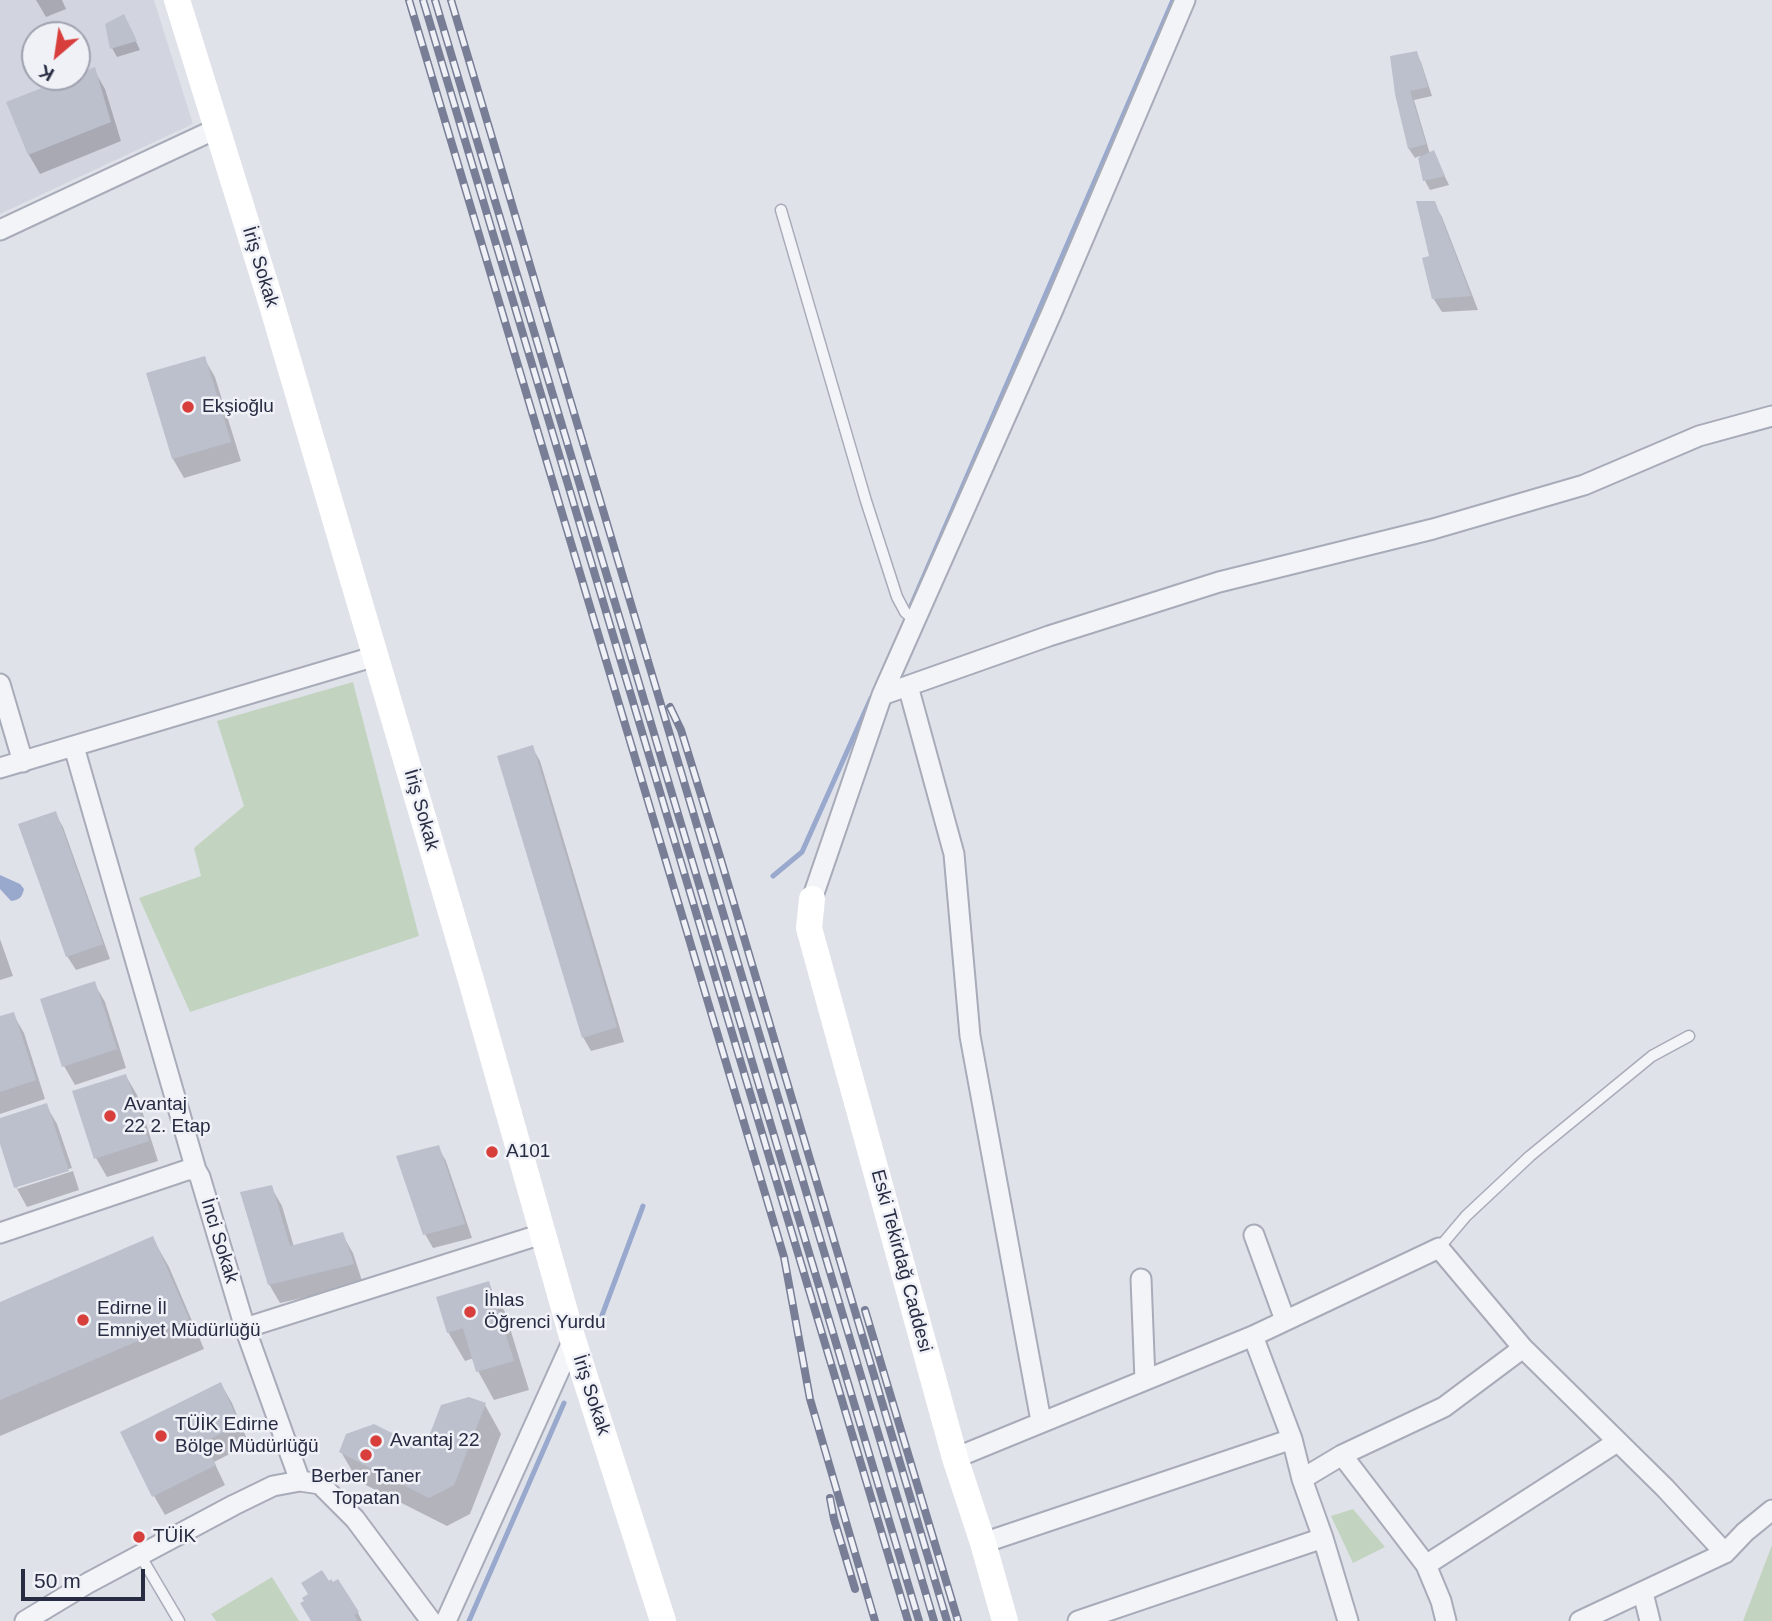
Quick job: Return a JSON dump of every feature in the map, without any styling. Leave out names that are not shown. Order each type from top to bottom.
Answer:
[{"type":"main road","name":"İriş Sokak","points":[[177,0],[376,656],[573,1340],[663,1621]]},
{"type":"main road","name":"Eski Tekirdağ Caddesi","points":[[812,898],[810,929],[955,1458],[1005,1621]]},
{"type":"street","points":[[812,898],[911,618],[1052,312],[1185,0]]},
{"type":"street","points":[[0,230],[218,128]]},
{"type":"street","points":[[882,695],[1049,636],[1219,582],[1433,529],[1584,485],[1699,436],[1772,416]]},
{"type":"street","points":[[0,768],[376,656]]},
{"type":"street","points":[[0,684],[23,762]]},
{"type":"street","points":[[908,686],[954,854],[970,1036],[1041,1421]]},
{"type":"street","name":"İnci Sokak","points":[[74,747],[196,1170],[245,1328],[300,1481]]},
{"type":"street","points":[[0,1233],[187,1170],[196,1170]]},
{"type":"street","points":[[245,1328],[542,1234]]},
{"type":"street","points":[[1254,1235],[1285,1320]]},
{"type":"street","points":[[955,1458],[1253,1335],[1439,1248],[1523,1348],[1665,1488],[1725,1553]]},
{"type":"street","points":[[1141,1279],[1145,1380]]},
{"type":"street","points":[[1253,1335],[1292,1439],[1302,1479],[1348,1621]]},
{"type":"street","points":[[446,1621],[573,1340]]},
{"type":"street","points":[[1302,1479],[1342,1455],[1444,1407],[1523,1348]]},
{"type":"street","points":[[983,1543],[1292,1439]]},
{"type":"street","points":[[1426,1565],[1617,1442]]},
{"type":"street","points":[[1342,1455],[1426,1565],[1446,1621]]},
{"type":"street","points":[[25,1621],[139,1555],[273,1486],[300,1481],[320,1484],[355,1519],[431,1621]]},
{"type":"street","points":[[1580,1621],[1725,1553],[1772,1510]]},
{"type":"street","points":[[1078,1621],[1323,1538]]},
{"type":"street","points":[[1643,1593],[1650,1621]]},
{"type":"lane","points":[[781,210],[866,501],[897,597],[911,618]]},
{"type":"lane","points":[[1439,1248],[1466,1216],[1530,1156],[1652,1056],[1689,1036]]},
{"type":"lane","points":[[139,1555],[179,1621]]},
{"type":"shaded area","points":[[0,0],[154,0],[193,124],[0,214]]},
{"type":"green space","points":[[353,682],[419,936],[190,1012],[139,898],[201,876],[194,848],[244,806],[217,721]]},
{"type":"green space","points":[[1353,1509],[1385,1547],[1353,1563],[1331,1516]]},
{"type":"green space","points":[[1772,1545],[1772,1621],[1743,1621]]},
{"type":"green space","points":[[272,1577],[299,1621],[216,1621],[211,1614]]},
{"type":"water","points":[[0,875],[20,884],[24,889],[20,898],[11,901],[0,889]]},
{"type":"building","points":[[124,14],[137,41],[110,49],[105,24]]},
{"type":"building","points":[[1417,51],[1428,87],[1410,91],[1426,144],[1408,149],[1395,94],[1390,56]]},
{"type":"building","points":[[95,67],[111,122],[28,155],[6,102],[34,91],[91,91],[91,69]]},
{"type":"building","points":[[1434,150],[1445,176],[1423,181],[1418,158]]},
{"type":"building","points":[[1416,201],[1435,201],[1471,296],[1432,299],[1422,258],[1429,256]]},
{"type":"building","name":"Ekşioğlu","points":[[205,356],[231,442],[172,459],[146,373]]},
{"type":"building","points":[[533,745],[617,1027],[582,1038],[497,756]]},
{"type":"building","points":[[56,811],[103,944],[66,957],[18,824]]},
{"type":"building","points":[[95,981],[117,1049],[62,1067],[40,999]]},
{"type":"building","points":[[14,1012],[36,1080],[0,1092],[0,1016]]},
{"type":"building","name":"Avantaj 22 2. Etap","points":[[126,1074],[149,1141],[94,1159],[72,1091]]},
{"type":"building","points":[[47,1103],[69,1171],[14,1188],[0,1144],[0,1118]]},
{"type":"building","points":[[439,1145],[465,1224],[423,1235],[396,1156]]},
{"type":"building","points":[[272,1185],[290,1246],[343,1232],[354,1264],[268,1285],[240,1192]]},
{"type":"building","points":[[153,1236],[189,1319],[0,1400],[0,1302]]},
{"type":"building","name":"İhlas Öğrenci Yurdu","points":[[489,1281],[514,1361],[476,1372],[463,1328],[447,1333],[436,1297]]},
{"type":"building","name":"TÜİK Edirne Bölge Müdürlüğü","points":[[221,1382],[239,1424],[204,1442],[216,1465],[152,1497],[120,1432]]},
{"type":"building","name":"Avantaj 22","points":[[469,1397],[486,1403],[454,1485],[429,1498],[339,1452],[346,1434],[374,1424],[424,1449],[441,1405]]},
{"type":"building","points":[[322,1570],[329,1581],[338,1579],[359,1612],[354,1615],[358,1621],[311,1621],[300,1603],[308,1594],[301,1583]]},
{"type":"waterway","points":[[907,615],[1173,0]]},
{"type":"waterway","points":[[773,876],[802,852],[871,698]]},
{"type":"waterway","points":[[601,1318],[643,1206]]},
{"type":"waterway","points":[[469,1621],[564,1403]]},
{"type":"railway","points":[[409,0],[784,1257],[810,1399],[875,1621]]},
{"type":"railway","points":[[423,0],[908,1621]]},
{"type":"railway","points":[[435,0],[919,1621]]},
{"type":"railway","points":[[451,0],[934,1621]]},
{"type":"railway","points":[[670,707],[681,730],[721,860],[947,1621]]},
{"type":"railway","points":[[865,1310],[958,1621]]},
{"type":"railway","points":[[830,1498],[855,1589]]},
{"type":"place","name":"Ekşioğlu","points":[[188,407]]},
{"type":"place","name":"Avantaj 22 2. Etap","points":[[110,1116]]},
{"type":"place","name":"A101","points":[[492,1152]]},
{"type":"place","name":"İhlas Öğrenci Yurdu","points":[[470,1312]]},
{"type":"place","name":"Edirne İl Emniyet Müdürlüğü","points":[[83,1320]]},
{"type":"place","name":"TÜİK Edirne Bölge Müdürlüğü","points":[[161,1436]]},
{"type":"place","name":"Avantaj 22","points":[[376,1441]]},
{"type":"place","name":"Berber Taner Topatan","points":[[366,1455]]},
{"type":"place","name":"TÜİK","points":[[139,1537]]}]
